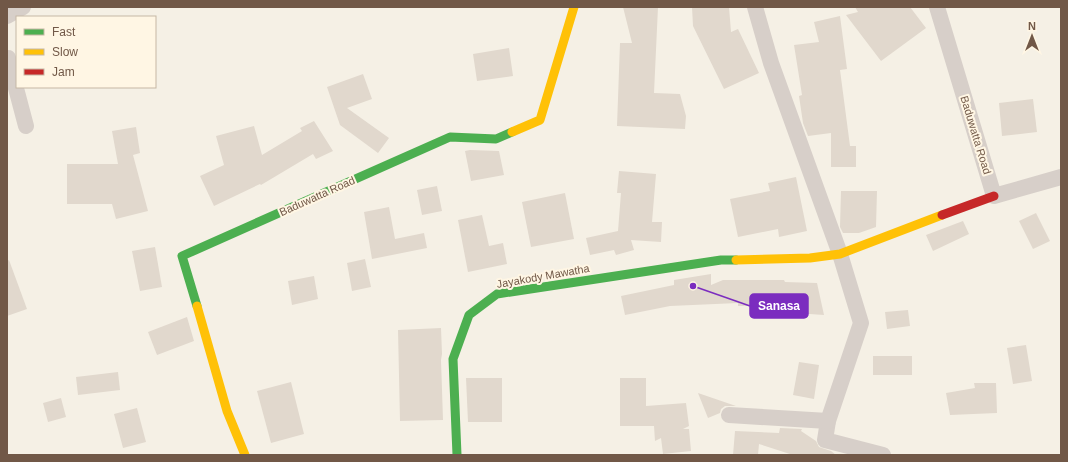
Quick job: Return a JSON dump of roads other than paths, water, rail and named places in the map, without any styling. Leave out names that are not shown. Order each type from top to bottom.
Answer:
[{"type":"street","points":[[7,16],[23,7]]},
{"type":"street","name":"Baduwatta Road","points":[[245,455],[227,411],[182,256],[450,137],[496,139],[540,120],[574,7]]},
{"type":"street","points":[[755,7],[771,63],[838,249],[861,323],[828,420],[825,440],[883,455]]},
{"type":"street","name":"Baduwatta Road","points":[[937,7],[994,196]]},
{"type":"street","points":[[7,58],[26,126]]},
{"type":"street","points":[[994,196],[1061,178]]},
{"type":"street","name":"Jayakody Mawatha","points":[[457,455],[453,359],[469,316],[497,294],[721,260],[810,258],[994,196]]},
{"type":"street","points":[[729,415],[828,420]]},
{"type":"place","name":"Sanasa","points":[[693,286]]}]
